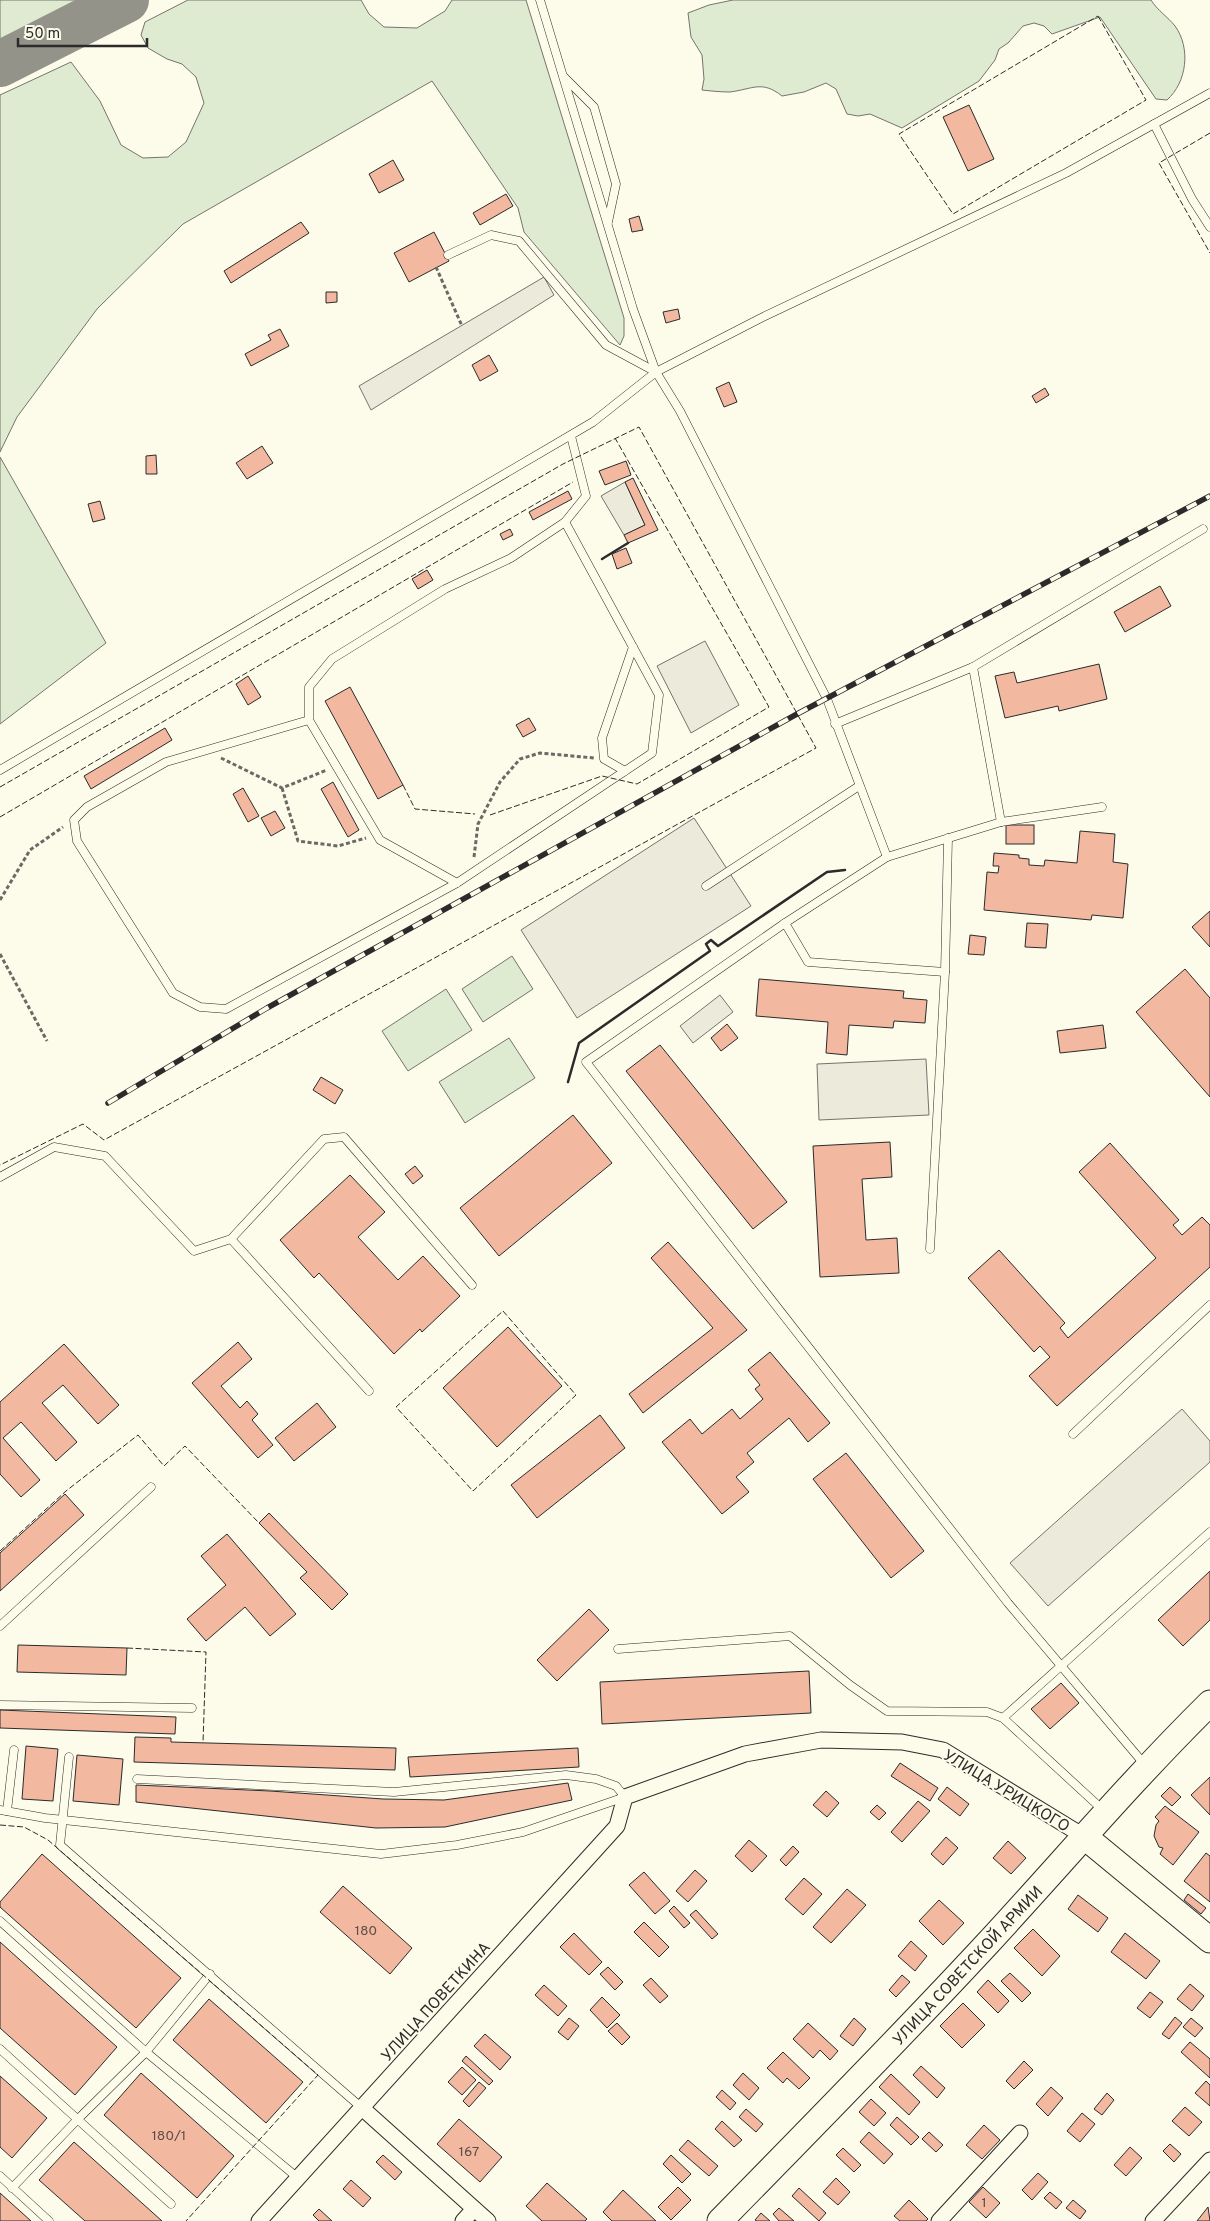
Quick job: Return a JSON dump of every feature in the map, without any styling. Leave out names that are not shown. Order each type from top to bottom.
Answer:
[{"type":"main road","name":"УЛИЦА СОВЕТСКОЙ АРМИИ","points":[[720,2221],[905,2032],[1086,1837],[1146,1767],[1210,1704]]},
{"type":"main road","name":"УЛИЦА УРИЦКОГО","points":[[1086,1837],[1210,1940]]},
{"type":"street","name":"УЛИЦА УРИЦКОГО","points":[[625,1797],[745,1754],[821,1740],[902,1742],[943,1750],[1086,1837]]},
{"type":"street","name":"УЛИЦА ПОВЕТКИНА","points":[[259,2221],[617,1826],[625,1797]]},
{"type":"street","points":[[362,2108],[488,2221]]},
{"type":"street","points":[[939,2221],[1020,2133]]},
{"type":"street","points":[[1153,2221],[1210,2160]]},
{"type":"street","points":[[463,2221],[474,2209]]},
{"type":"lane","points":[[540,0],[633,309],[656,372],[680,411],[822,691],[886,857]]},
{"type":"lane","points":[[563,76],[594,107],[616,184],[608,224]]},
{"type":"lane","points":[[0,770],[571,436],[594,422],[656,372],[761,318],[1066,173],[1210,93]]},
{"type":"lane","points":[[1154,124],[1192,199],[1210,226]]},
{"type":"lane","points":[[448,255],[491,235],[519,241],[606,345],[656,372]]},
{"type":"lane","points":[[457,883],[380,840],[309,720],[309,687],[332,659],[446,588],[511,558],[565,522],[586,496],[571,436]]},
{"type":"lane","points":[[309,720],[166,762],[87,806],[74,820],[77,841],[173,993],[200,1007],[226,1009],[457,883],[652,753],[660,695],[565,522]]},
{"type":"lane","points":[[835,724],[972,667],[1203,529]]},
{"type":"lane","points":[[625,771],[604,759],[602,738],[633,647]]},
{"type":"lane","points":[[972,667],[1001,822]]},
{"type":"lane","points":[[706,886],[859,786]]},
{"type":"lane","points":[[1102,807],[1001,822],[886,857],[785,923],[586,1062],[1002,1595],[1146,1767]]},
{"type":"lane","points":[[930,1248],[945,972],[948,838]]},
{"type":"lane","points":[[785,923],[808,962],[945,972]]},
{"type":"lane","points":[[0,1177],[54,1147],[105,1156],[194,1250],[231,1239],[324,1139],[344,1137],[472,1285]]},
{"type":"lane","points":[[231,1239],[369,1391]]},
{"type":"lane","points":[[1073,1434],[1210,1305]]},
{"type":"lane","points":[[0,1626],[151,1487]]},
{"type":"lane","points":[[1003,1718],[1063,1667],[1210,1532]]},
{"type":"lane","points":[[618,1648],[790,1636],[850,1685],[887,1710],[987,1712],[1003,1718],[1107,1813]]},
{"type":"lane","points":[[0,1705],[192,1708]]},
{"type":"lane","points":[[14,1750],[3,1811],[64,1820],[381,1854],[457,1845],[523,1832],[625,1797],[616,1786],[596,1779],[566,1775],[394,1792],[137,1779]]},
{"type":"lane","points":[[69,1757],[60,1845],[362,2108]]},
{"type":"lane","points":[[0,1921],[146,2052],[298,2178]]},
{"type":"lane","points":[[12,2188],[146,2052],[210,1974]]},
{"type":"lane","points":[[0,2048],[171,2204]]},
{"type":"lane","points":[[0,2176],[49,2221]]},
{"type":"path","points":[[436,267],[462,326]]},
{"type":"path","points":[[206,750],[282,788],[298,841],[338,846],[377,835]]},
{"type":"path","points":[[472,873],[478,824],[500,782],[520,759],[540,753],[604,759]]},
{"type":"path","points":[[282,788],[337,766]]},
{"type":"path","points":[[0,900],[30,850],[74,820]]},
{"type":"path","points":[[0,954],[47,1041]]},
{"type":"green space","points":[[0,0],[90,0],[0,46]]},
{"type":"green space","points":[[188,0],[361,0],[369,14],[384,27],[417,28],[445,11],[452,0],[526,0],[624,318],[624,336],[620,345],[524,232],[518,208],[432,81],[183,224],[97,309],[17,417],[0,452],[0,95],[71,62],[100,101],[121,145],[143,158],[168,157],[186,142],[204,103],[196,77],[182,64],[167,59],[148,48],[141,35],[145,22]]},
{"type":"green space","points":[[733,0],[1151,0],[1175,26],[1180,35],[1185,54],[1183,74],[1174,93],[1167,100],[1156,99],[1100,17],[1052,34],[1044,26],[1034,23],[1023,26],[1008,43],[999,49],[995,60],[979,81],[902,128],[870,114],[858,116],[847,114],[836,89],[826,83],[804,92],[782,96],[769,88],[763,87],[730,92],[702,90],[704,79],[702,55],[691,37],[688,13],[709,5]]},
{"type":"green space","points":[[0,457],[106,643],[0,724]]},
{"type":"green space","points":[[512,956],[533,989],[483,1022],[462,989]]},
{"type":"green space","points":[[446,989],[472,1030],[408,1071],[382,1031]]},
{"type":"green space","points":[[509,1038],[535,1078],[465,1123],[439,1082]]},
{"type":"shaded area","points":[[544,277],[554,295],[371,410],[359,386]]},
{"type":"shaded area","points":[[625,482],[645,525],[624,535],[601,496]]},
{"type":"shaded area","points":[[705,641],[739,705],[691,733],[657,666]]},
{"type":"shaded area","points":[[694,818],[751,906],[577,1018],[521,930]]},
{"type":"shaded area","points":[[720,995],[733,1012],[693,1043],[680,1026]]},
{"type":"shaded area","points":[[926,1059],[929,1115],[819,1120],[817,1064]]},
{"type":"shaded area","points":[[1182,1409],[1210,1441],[1210,1462],[1048,1606],[1010,1563]]},
{"type":"building","points":[[969,105],[994,159],[968,171],[943,117]]},
{"type":"building","points":[[393,160],[404,180],[379,193],[369,174]]},
{"type":"building","points":[[506,194],[513,206],[480,225],[473,213]]},
{"type":"building","points":[[639,216],[643,230],[632,232],[629,219]]},
{"type":"building","points":[[301,222],[309,233],[231,283],[224,271]]},
{"type":"building","points":[[434,232],[449,261],[409,282],[394,253]]},
{"type":"building","points":[[326,292],[337,292],[337,302],[326,303]]},
{"type":"building","points":[[678,309],[680,319],[666,323],[663,312]]},
{"type":"building","points":[[280,329],[289,346],[251,366],[245,354],[271,340],[268,335]]},
{"type":"building","points":[[489,355],[498,371],[480,381],[472,365]]},
{"type":"building","points":[[729,382],[737,402],[724,407],[716,388]]},
{"type":"building","points":[[1045,388],[1049,395],[1036,403],[1032,396]]},
{"type":"building","points":[[262,446],[273,463],[247,479],[236,463]]},
{"type":"building","points":[[156,455],[157,474],[146,474],[146,456]]},
{"type":"building","points":[[626,461],[631,475],[605,485],[599,471]]},
{"type":"building","points":[[633,478],[658,530],[628,543],[624,535],[645,525],[625,482]]},
{"type":"building","points":[[568,491],[572,499],[533,520],[529,512]]},
{"type":"building","points":[[100,501],[105,519],[93,522],[88,504]]},
{"type":"building","points":[[510,529],[513,535],[503,540],[500,534]]},
{"type":"building","points":[[626,548],[632,563],[617,569],[612,554]]},
{"type":"building","points":[[427,570],[433,580],[418,589],[412,579]]},
{"type":"building","points":[[1160,586],[1171,606],[1125,632],[1114,612]]},
{"type":"building","points":[[1099,664],[1107,699],[1059,711],[1058,706],[1005,718],[995,676],[1014,672],[1017,683]]},
{"type":"building","points":[[248,676],[261,697],[248,705],[236,684]]},
{"type":"building","points":[[350,687],[403,785],[378,799],[325,701]]},
{"type":"building","points":[[529,718],[536,730],[523,737],[516,725]]},
{"type":"building","points":[[165,728],[172,740],[91,789],[84,776]]},
{"type":"building","points":[[333,782],[359,830],[348,837],[321,789]]},
{"type":"building","points":[[243,788],[259,816],[248,822],[233,794]]},
{"type":"building","points":[[275,811],[285,828],[271,836],[261,818]]},
{"type":"building","points":[[1006,825],[1034,825],[1034,844],[1006,844]]},
{"type":"building","points":[[1080,831],[1115,834],[1113,862],[1128,864],[1123,918],[1092,915],[1091,920],[984,910],[987,872],[998,873],[999,866],[993,866],[994,853],[1019,855],[1019,858],[1029,859],[1029,865],[1044,866],[1045,860],[1077,863]]},
{"type":"building","points":[[1210,911],[1210,947],[1192,927]]},
{"type":"building","points":[[1027,923],[1048,924],[1046,948],[1025,947]]},
{"type":"building","points":[[970,935],[986,937],[984,955],[968,954]]},
{"type":"building","points":[[1185,969],[1210,998],[1210,1097],[1136,1012]]},
{"type":"building","points":[[759,979],[904,991],[903,998],[927,1000],[925,1023],[894,1021],[893,1028],[849,1025],[847,1055],[826,1053],[828,1022],[756,1016]]},
{"type":"building","points":[[727,1024],[738,1038],[721,1051],[711,1038]]},
{"type":"building","points":[[1103,1025],[1106,1048],[1060,1053],[1057,1031]]},
{"type":"building","points":[[660,1045],[787,1202],[753,1229],[626,1071]]},
{"type":"building","points":[[321,1077],[343,1090],[335,1104],[313,1090]]},
{"type":"building","points":[[573,1115],[612,1163],[499,1256],[460,1208]]},
{"type":"building","points":[[890,1142],[892,1177],[862,1179],[866,1240],[897,1238],[899,1273],[820,1277],[813,1146]]},
{"type":"building","points":[[1110,1143],[1179,1220],[1173,1225],[1182,1235],[1202,1217],[1210,1225],[1210,1267],[1057,1406],[1029,1376],[1050,1357],[1040,1346],[1034,1352],[968,1278],[999,1250],[1065,1323],[1060,1328],[1068,1338],[1156,1258],[1079,1172]]},
{"type":"building","points":[[415,1166],[423,1176],[413,1184],[405,1174]]},
{"type":"building","points":[[350,1175],[385,1212],[358,1237],[398,1280],[423,1256],[460,1296],[422,1332],[420,1329],[394,1354],[319,1273],[314,1278],[280,1240]]},
{"type":"building","points":[[668,1242],[747,1330],[643,1413],[629,1394],[713,1328],[651,1258]]},
{"type":"building","points":[[508,1327],[562,1386],[497,1447],[443,1388]]},
{"type":"building","points":[[238,1342],[252,1359],[221,1386],[240,1408],[247,1401],[258,1414],[252,1420],[273,1445],[258,1458],[192,1383]]},
{"type":"building","points":[[64,1344],[119,1405],[98,1424],[63,1385],[42,1403],[77,1442],[56,1461],[21,1422],[3,1438],[40,1480],[21,1497],[0,1474],[0,1402]]},
{"type":"building","points":[[770,1352],[830,1423],[808,1442],[789,1418],[747,1453],[754,1462],[736,1477],[749,1492],[722,1514],[662,1442],[690,1419],[702,1434],[732,1409],[740,1419],[763,1399],[755,1389],[760,1385],[748,1370]]},
{"type":"building","points":[[317,1403],[336,1427],[294,1461],[275,1438]]},
{"type":"building","points":[[600,1415],[625,1448],[537,1518],[511,1485]]},
{"type":"building","points":[[846,1453],[924,1551],[891,1578],[813,1479]]},
{"type":"building","points":[[65,1494],[84,1515],[0,1591],[0,1553]]},
{"type":"building","points":[[269,1513],[348,1594],[332,1610],[300,1578],[307,1572],[259,1523]]},
{"type":"building","points":[[227,1534],[296,1614],[270,1636],[245,1607],[206,1641],[187,1619],[226,1585],[201,1556]]},
{"type":"building","points":[[1210,1571],[1210,1620],[1183,1646],[1158,1620]]},
{"type":"building","points":[[589,1609],[609,1630],[557,1681],[537,1660]]},
{"type":"building","points":[[18,1645],[127,1648],[126,1675],[17,1672]]},
{"type":"building","points":[[809,1671],[811,1713],[602,1724],[600,1682]]},
{"type":"building","points":[[1061,1683],[1079,1703],[1050,1729],[1031,1709]]},
{"type":"building","points":[[0,1710],[176,1717],[175,1734],[0,1728]]},
{"type":"building","points":[[135,1737],[171,1738],[171,1742],[396,1748],[395,1770],[134,1762]]},
{"type":"building","points":[[26,1746],[58,1749],[53,1801],[22,1799]]},
{"type":"building","points":[[578,1748],[579,1767],[410,1777],[408,1757]]},
{"type":"building","points":[[77,1755],[123,1759],[119,1805],[73,1801]]},
{"type":"building","points":[[900,1763],[938,1788],[930,1801],[891,1776]]},
{"type":"building","points":[[1210,1777],[1210,1815],[1191,1795]]},
{"type":"building","points":[[568,1783],[572,1800],[445,1827],[376,1828],[136,1802],[136,1785],[270,1791],[383,1799],[444,1800]]},
{"type":"building","points":[[947,1787],[969,1804],[960,1816],[938,1799]]},
{"type":"building","points":[[1170,1787],[1181,1797],[1172,1806],[1161,1796]]},
{"type":"building","points":[[826,1791],[839,1803],[827,1817],[813,1805]]},
{"type":"building","points":[[918,1801],[930,1811],[902,1842],[891,1832]]},
{"type":"building","points":[[877,1805],[886,1813],[879,1820],[870,1812]]},
{"type":"building","points":[[1165,1806],[1199,1832],[1173,1865],[1160,1854],[1163,1848],[1159,1847],[1154,1836],[1156,1825],[1159,1821],[1155,1817]]},
{"type":"building","points":[[946,1837],[958,1848],[943,1865],[931,1854]]},
{"type":"building","points":[[749,1840],[767,1856],[752,1872],[735,1856]]},
{"type":"building","points":[[1008,1841],[1026,1858],[1011,1874],[993,1858]]},
{"type":"building","points":[[793,1846],[799,1852],[786,1866],[780,1860]]},
{"type":"building","points":[[1206,1853],[1210,1856],[1210,1902],[1184,1881]]},
{"type":"building","points":[[42,1854],[181,1978],[136,2028],[0,1907],[0,1902]]},
{"type":"building","points":[[695,1870],[707,1881],[688,1902],[676,1891]]},
{"type":"building","points":[[644,1872],[670,1901],[655,1914],[629,1885]]},
{"type":"building","points":[[804,1878],[822,1894],[803,1915],[785,1899]]},
{"type":"building","points":[[343,1886],[412,1948],[390,1974],[320,1912]]},
{"type":"building","points":[[847,1889],[866,1905],[831,1943],[813,1927]]},
{"type":"building","points":[[1188,1894],[1206,1908],[1201,1914],[1184,1900]]},
{"type":"building","points":[[1078,1895],[1108,1918],[1098,1932],[1068,1909]]},
{"type":"building","points":[[939,1900],[964,1923],[943,1945],[919,1921]]},
{"type":"building","points":[[674,1906],[690,1923],[684,1928],[669,1911]]},
{"type":"building","points":[[696,1910],[718,1934],[712,1939],[690,1915]]},
{"type":"building","points":[[644,1922],[669,1947],[659,1957],[634,1932]]},
{"type":"building","points":[[1033,1929],[1060,1956],[1042,1976],[1014,1948]]},
{"type":"building","points":[[574,1933],[602,1962],[589,1975],[560,1947]]},
{"type":"building","points":[[1125,1933],[1160,1961],[1146,1979],[1111,1952]]},
{"type":"building","points":[[911,1941],[927,1956],[915,1971],[898,1956]]},
{"type":"building","points":[[0,1942],[117,2047],[75,2095],[0,2028]]},
{"type":"building","points":[[608,1967],[623,1982],[615,1990],[600,1974]]},
{"type":"building","points":[[1010,1973],[1031,1993],[1022,2002],[1001,1981]]},
{"type":"building","points":[[902,1975],[910,1982],[896,1997],[889,1990]]},
{"type":"building","points":[[651,1978],[668,1996],[660,2003],[643,1985]]},
{"type":"building","points":[[988,1980],[1009,2001],[998,2013],[977,1992]]},
{"type":"building","points":[[1190,1984],[1204,1996],[1192,2011],[1177,1999]]},
{"type":"building","points":[[544,1985],[567,2006],[558,2016],[535,1995]]},
{"type":"building","points":[[1150,1992],[1163,2002],[1150,2018],[1137,2008]]},
{"type":"building","points":[[602,1997],[620,2015],[607,2028],[590,2010]]},
{"type":"building","points":[[209,1999],[303,2082],[266,2123],[173,2040]]},
{"type":"building","points":[[963,2003],[985,2025],[962,2048],[940,2026]]},
{"type":"building","points":[[1175,2017],[1182,2023],[1169,2039],[1162,2034]]},
{"type":"building","points":[[569,2018],[579,2026],[568,2040],[558,2032]]},
{"type":"building","points":[[854,2018],[866,2029],[853,2046],[840,2036]]},
{"type":"building","points":[[1191,2018],[1203,2028],[1195,2037],[1183,2027]]},
{"type":"building","points":[[617,2023],[630,2037],[622,2045],[608,2031]]},
{"type":"building","points":[[808,2023],[838,2051],[830,2060],[820,2050],[813,2058],[793,2039]]},
{"type":"building","points":[[485,2034],[511,2057],[500,2070],[474,2046]]},
{"type":"building","points":[[1190,2042],[1210,2059],[1210,2078],[1181,2052]]},
{"type":"building","points":[[783,2052],[810,2078],[799,2089],[787,2078],[783,2083],[767,2068]]},
{"type":"building","points":[[466,2056],[493,2081],[489,2085],[462,2061]]},
{"type":"building","points":[[1024,2061],[1033,2070],[1014,2089],[1006,2081]]},
{"type":"building","points":[[921,2066],[945,2088],[937,2098],[913,2075]]},
{"type":"building","points":[[462,2067],[476,2080],[462,2095],[448,2082]]},
{"type":"building","points":[[141,2073],[234,2156],[197,2198],[104,2115]]},
{"type":"building","points":[[743,2073],[759,2088],[749,2100],[733,2085]]},
{"type":"building","points":[[891,2074],[920,2102],[909,2115],[879,2087]]},
{"type":"building","points":[[0,2076],[47,2118],[12,2158],[0,2147]]},
{"type":"building","points":[[1206,2081],[1210,2085],[1210,2106],[1195,2093]]},
{"type":"building","points":[[479,2082],[486,2088],[469,2107],[463,2101]]},
{"type":"building","points":[[1051,2087],[1063,2098],[1048,2116],[1036,2104]]},
{"type":"building","points":[[722,2090],[736,2103],[730,2110],[716,2097]]},
{"type":"building","points":[[1107,2093],[1114,2100],[1102,2115],[1094,2109]]},
{"type":"building","points":[[871,2099],[886,2113],[874,2126],[859,2112]]},
{"type":"building","points":[[1185,2107],[1202,2122],[1189,2136],[1172,2121]]},
{"type":"building","points":[[746,2109],[763,2124],[756,2132],[739,2117]]},
{"type":"building","points":[[1082,2113],[1095,2124],[1080,2142],[1067,2131]]},
{"type":"building","points":[[897,2117],[919,2137],[911,2145],[890,2125]]},
{"type":"building","points":[[459,2119],[502,2157],[480,2182],[437,2144]]},
{"type":"building","points":[[722,2121],[742,2140],[734,2147],[715,2129]]},
{"type":"building","points":[[984,2125],[1000,2140],[982,2159],[966,2145]]},
{"type":"building","points":[[869,2132],[893,2154],[884,2164],[860,2142]]},
{"type":"building","points":[[929,2132],[943,2145],[936,2152],[922,2139]]},
{"type":"building","points":[[688,2140],[718,2166],[709,2176],[679,2150]]},
{"type":"building","points":[[74,2142],[162,2221],[85,2221],[39,2180]]},
{"type":"building","points":[[1170,2144],[1181,2154],[1174,2162],[1163,2151]]},
{"type":"building","points":[[1130,2147],[1142,2158],[1126,2176],[1114,2165]]},
{"type":"building","points":[[843,2148],[861,2165],[854,2172],[836,2155]]},
{"type":"building","points":[[383,2155],[402,2172],[395,2180],[376,2162]]},
{"type":"building","points":[[671,2155],[691,2174],[682,2183],[663,2164]]},
{"type":"building","points":[[1038,2173],[1048,2182],[1032,2200],[1022,2190]]},
{"type":"building","points":[[836,2178],[850,2192],[838,2205],[823,2192]]},
{"type":"building","points":[[351,2180],[371,2198],[363,2207],[343,2189]]},
{"type":"building","points":[[547,2183],[587,2219],[585,2221],[542,2221],[526,2206]]},
{"type":"building","points":[[678,2187],[691,2200],[671,2220],[658,2207]]},
{"type":"building","points":[[983,2187],[1000,2203],[986,2218],[969,2202]]},
{"type":"building","points":[[799,2188],[826,2213],[819,2221],[792,2196]]},
{"type":"building","points":[[623,2190],[656,2221],[612,2221],[603,2212]]},
{"type":"building","points":[[1050,2192],[1062,2202],[1056,2209],[1044,2198]]},
{"type":"building","points":[[0,2193],[31,2221],[0,2221]]},
{"type":"building","points":[[909,2200],[928,2219],[926,2221],[900,2221],[894,2216]]},
{"type":"building","points":[[1073,2200],[1086,2211],[1080,2219],[1066,2208]]},
{"type":"building","points":[[1208,2207],[1210,2221],[1197,2221]]},
{"type":"building","points":[[779,2208],[794,2221],[779,2221],[773,2214]]},
{"type":"building","points":[[319,2209],[332,2221],[319,2221],[313,2215]]},
{"type":"building","points":[[761,2213],[770,2221],[755,2220]]},
{"type":"taxiway","points":[[0,64],[126,0]]},
{"type":"railway","points":[[108,1103],[267,1008],[797,714],[1210,496]]},
{"type":"fence","points":[[1098,16],[1146,100],[953,214],[899,134],[1098,16]]},
{"type":"fence","points":[[1210,133],[1159,163],[1210,253]]},
{"type":"fence","points":[[0,787],[563,464],[639,427],[816,748],[104,1140],[83,1124],[0,1165]]},
{"type":"fence","points":[[490,815],[602,776],[637,784],[769,707],[615,438]]},
{"type":"fence","points":[[0,817],[573,482]]},
{"type":"fence","points":[[403,785],[415,809],[475,814]]},
{"type":"fence","points":[[503,1311],[576,1395],[473,1491],[396,1407],[503,1311]]},
{"type":"fence","points":[[0,1551],[66,1491],[138,1435],[164,1466],[185,1446],[259,1523]]},
{"type":"fence","points":[[127,1648],[206,1652],[203,1743]]},
{"type":"fence","points":[[0,1825],[24,1827],[48,1840],[318,2075],[186,2221]]},
{"type":"wall","points":[[602,559],[628,543]]},
{"type":"wall","points":[[568,1082],[579,1043],[710,951],[706,944],[711,940],[718,946],[827,872],[845,870]]}]
